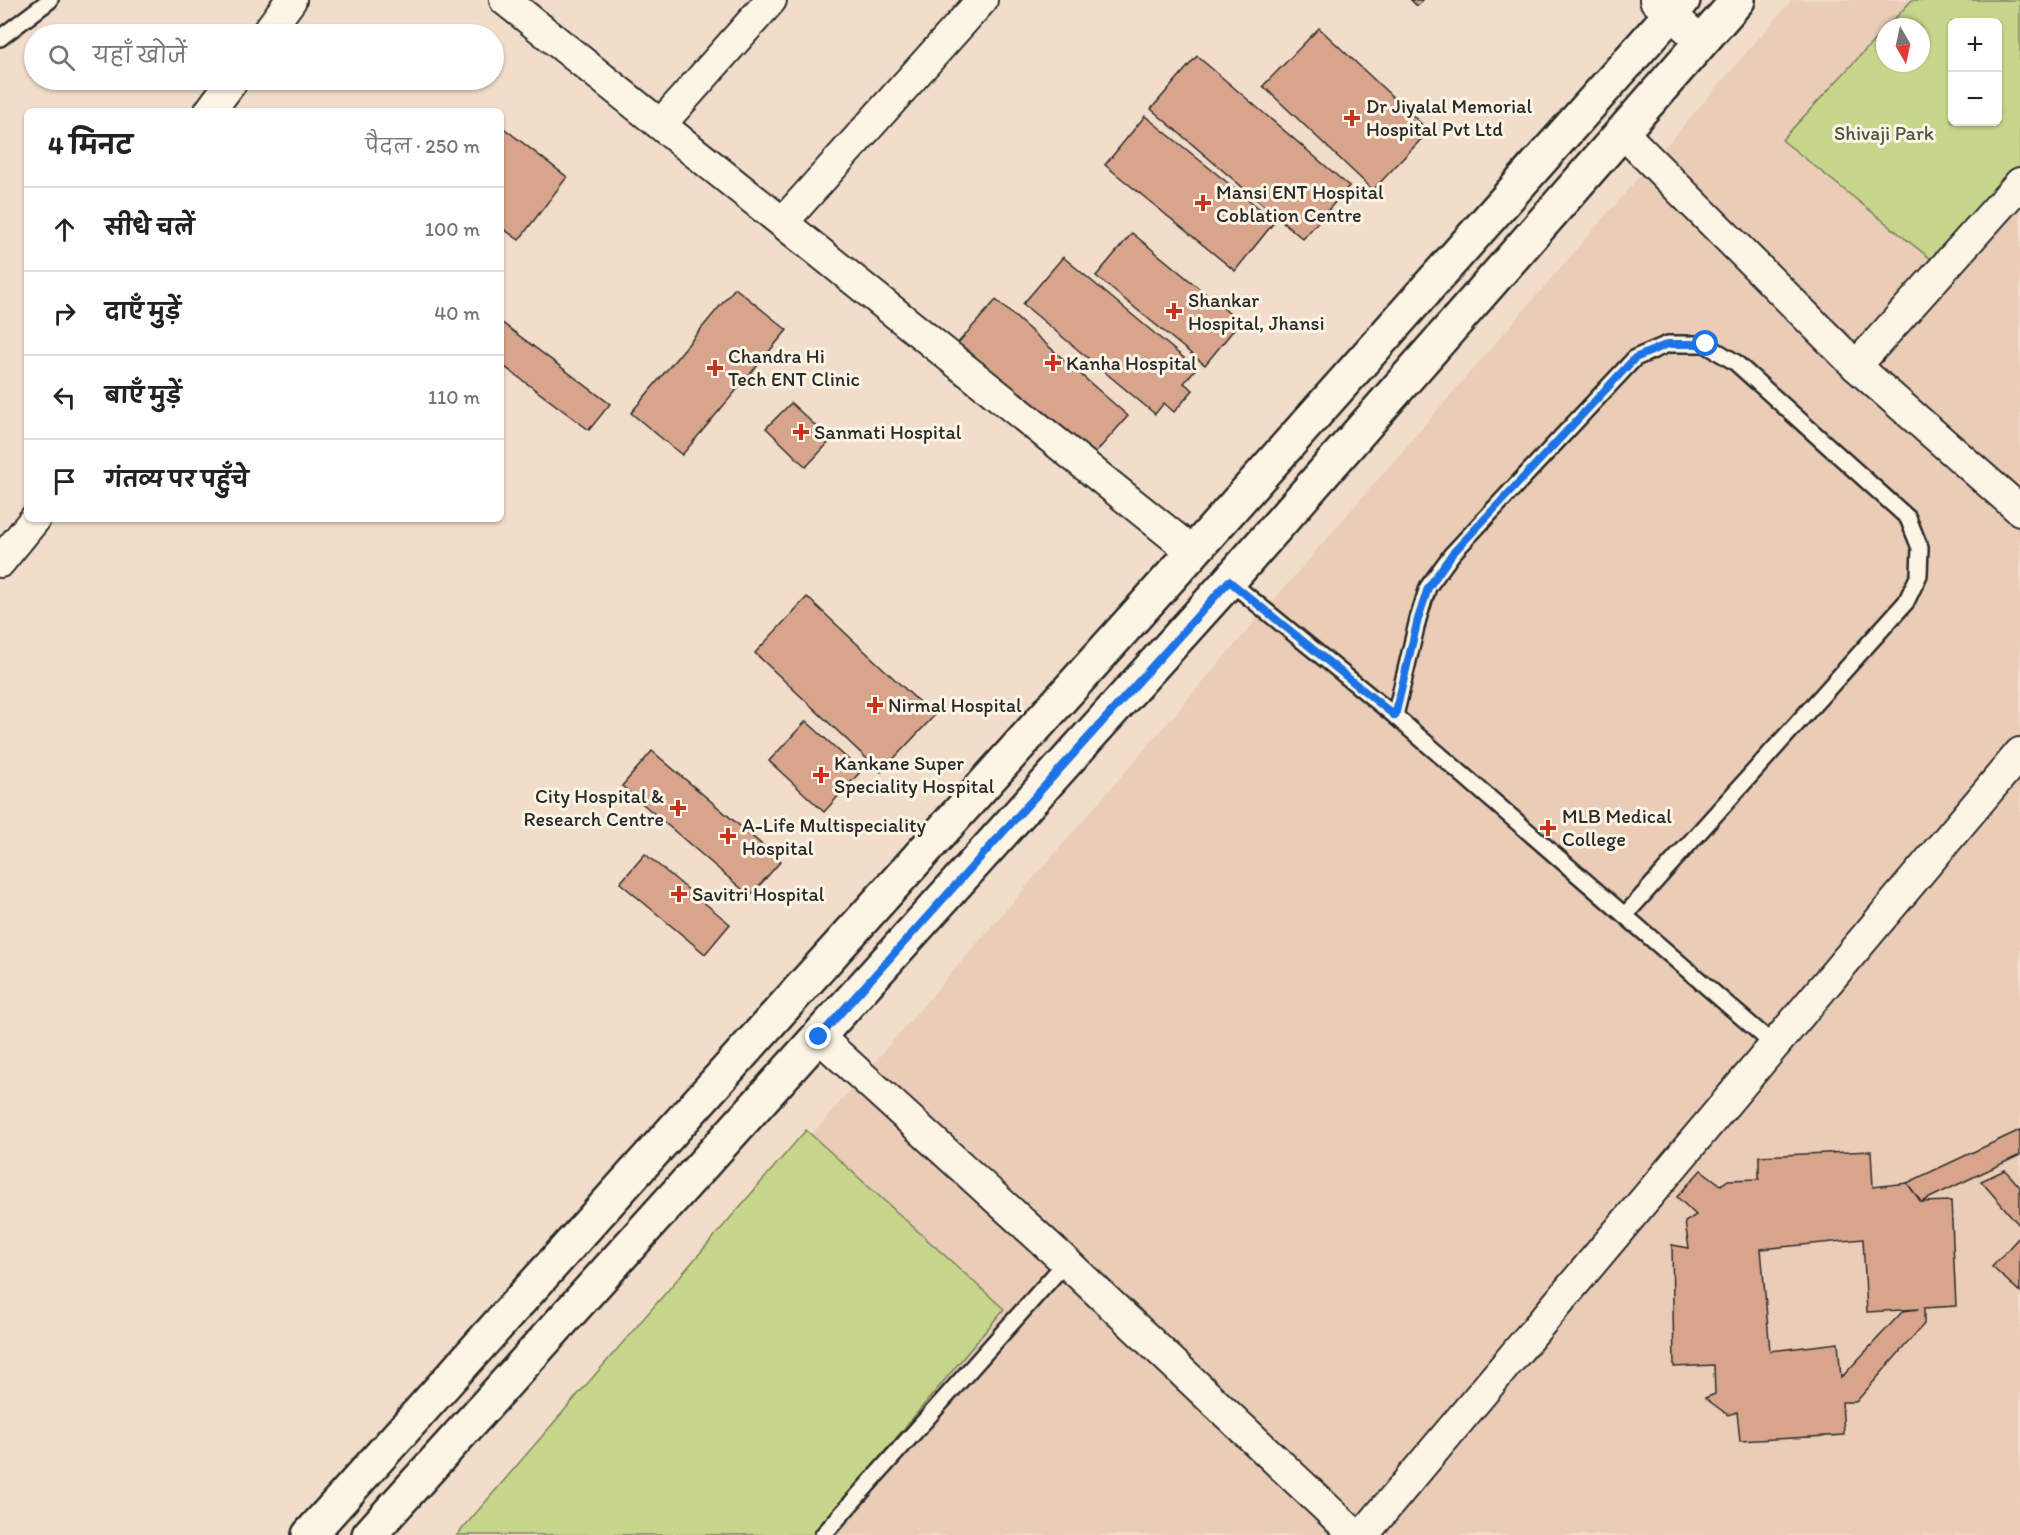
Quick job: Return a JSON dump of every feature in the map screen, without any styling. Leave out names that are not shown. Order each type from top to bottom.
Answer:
[{"type":"main road","points":[[369,1535],[1229,581],[1738,0]]},
{"type":"main road","points":[[309,1535],[1193,552],[1669,5]]},
{"type":"street","points":[[273,24],[291,0]]},
{"type":"street","points":[[505,0],[1193,552]]},
{"type":"street","points":[[661,124],[771,0]]},
{"type":"street","points":[[783,222],[982,0]]},
{"type":"street","points":[[1669,5],[1701,41]]},
{"type":"street","points":[[212,108],[226,90]]},
{"type":"street","points":[[1623,133],[1856,366],[2020,510]]},
{"type":"street","points":[[1856,366],[2020,183]]},
{"type":"street","points":[[0,562],[33,522]]},
{"type":"street","points":[[1363,1535],[2020,753]]},
{"type":"street","points":[[819,1037],[1066,1262],[1355,1535]]},
{"type":"lane","points":[[0,38],[50,0]]},
{"type":"lane","points":[[1395,716],[1418,619],[1428,588],[1452,554],[1635,358],[1668,344],[1706,344],[1735,362],[1908,518],[1920,548],[1919,575],[1906,602],[1625,915]]},
{"type":"lane","points":[[1229,581],[1395,716],[1774,1045]]},
{"type":"lane","points":[[823,1535],[1066,1262]]},
{"type":"shaded area","name":"MLB Medical College","points":[[1792,0],[2020,0],[2020,1535],[466,1535]]},
{"type":"green space","name":"Shivaji Park","points":[[1912,0],[2020,0],[2020,172],[1937,264],[1782,140],[1876,39],[1876,72],[1930,72],[1930,18],[1895,18]]},
{"type":"green space","points":[[806,1130],[1004,1309],[815,1535],[457,1535]]},
{"type":"building","points":[[1411,0],[1423,0],[1417,6]]},
{"type":"building","points":[[1319,28],[1429,131],[1373,190],[1263,86]]},
{"type":"building","points":[[1197,56],[1349,186],[1303,239],[1151,109]]},
{"type":"building","points":[[1145,116],[1275,221],[1235,271],[1105,165]]},
{"type":"building","points":[[504,128],[567,177],[519,240],[504,229]]},
{"type":"building","points":[[1132,233],[1240,322],[1205,365],[1096,276]]},
{"type":"building","points":[[1063,257],[1196,368],[1184,383],[1193,390],[1174,412],[1164,403],[1155,414],[1023,304]]},
{"type":"building","points":[[735,288],[787,330],[682,455],[631,413]]},
{"type":"building","points":[[996,300],[1128,416],[1089,460],[957,344]]},
{"type":"building","points":[[504,324],[610,404],[589,430],[504,366]]},
{"type":"building","points":[[791,403],[831,440],[806,467],[766,428]]},
{"type":"building","points":[[807,597],[934,716],[881,772],[755,653]]},
{"type":"building","points":[[806,721],[861,771],[824,812],[769,761]]},
{"type":"building","points":[[652,751],[781,861],[750,896],[622,786]]},
{"type":"building","points":[[645,854],[730,924],[705,954],[620,883]]},
{"type":"building","points":[[2020,1130],[2020,1155],[1921,1202],[1907,1183]]},
{"type":"building","points":[[1871,1151],[1873,1187],[1907,1183],[1921,1202],[1951,1201],[1956,1306],[1924,1308],[1924,1324],[1856,1402],[1842,1402],[1844,1435],[1740,1441],[1737,1412],[1728,1415],[1705,1398],[1715,1394],[1714,1365],[1674,1367],[1672,1245],[1689,1248],[1685,1222],[1696,1215],[1677,1197],[1701,1170],[1721,1185],[1728,1180],[1759,1179],[1759,1156]],"holes":[[[1863,1239],[1867,1312],[1919,1309],[1903,1311],[1841,1378],[1838,1343],[1770,1351],[1761,1249]]]},
{"type":"building","points":[[2005,1170],[2020,1187],[2020,1226],[1981,1181]]},
{"type":"building","points":[[2020,1236],[2020,1292],[1992,1267]]},
{"type":"place","name":"Dr Jiyalal Memorial Hospital Pvt Ltd","points":[[1352,118]]},
{"type":"place","name":"Mansi ENT Hospital Coblation Centre","points":[[1203,203]]},
{"type":"place","name":"Shankar Hospital, Jhansi","points":[[1174,311]]},
{"type":"place","name":"Kanha Hospital","points":[[1053,363]]},
{"type":"place","name":"Chandra Hi Tech ENT Clinic","points":[[715,368]]},
{"type":"place","name":"Sanmati Hospital","points":[[801,432]]},
{"type":"place","name":"Nirmal Hospital","points":[[875,705]]},
{"type":"place","name":"Kankane Super Speciality Hospital","points":[[821,775]]},
{"type":"place","name":"City Hospital & Research Centre","points":[[678,808]]},
{"type":"place","name":"MLB Medical College","points":[[1548,828]]},
{"type":"place","name":"A-Life Multispeciality Hospital","points":[[728,836]]},
{"type":"place","name":"Savitri Hospital","points":[[679,894]]},
{"type":"route","points":[[819,1037],[1229,581],[1395,716],[1418,619],[1428,588],[1452,554],[1635,358],[1668,344],[1706,344]]}]
